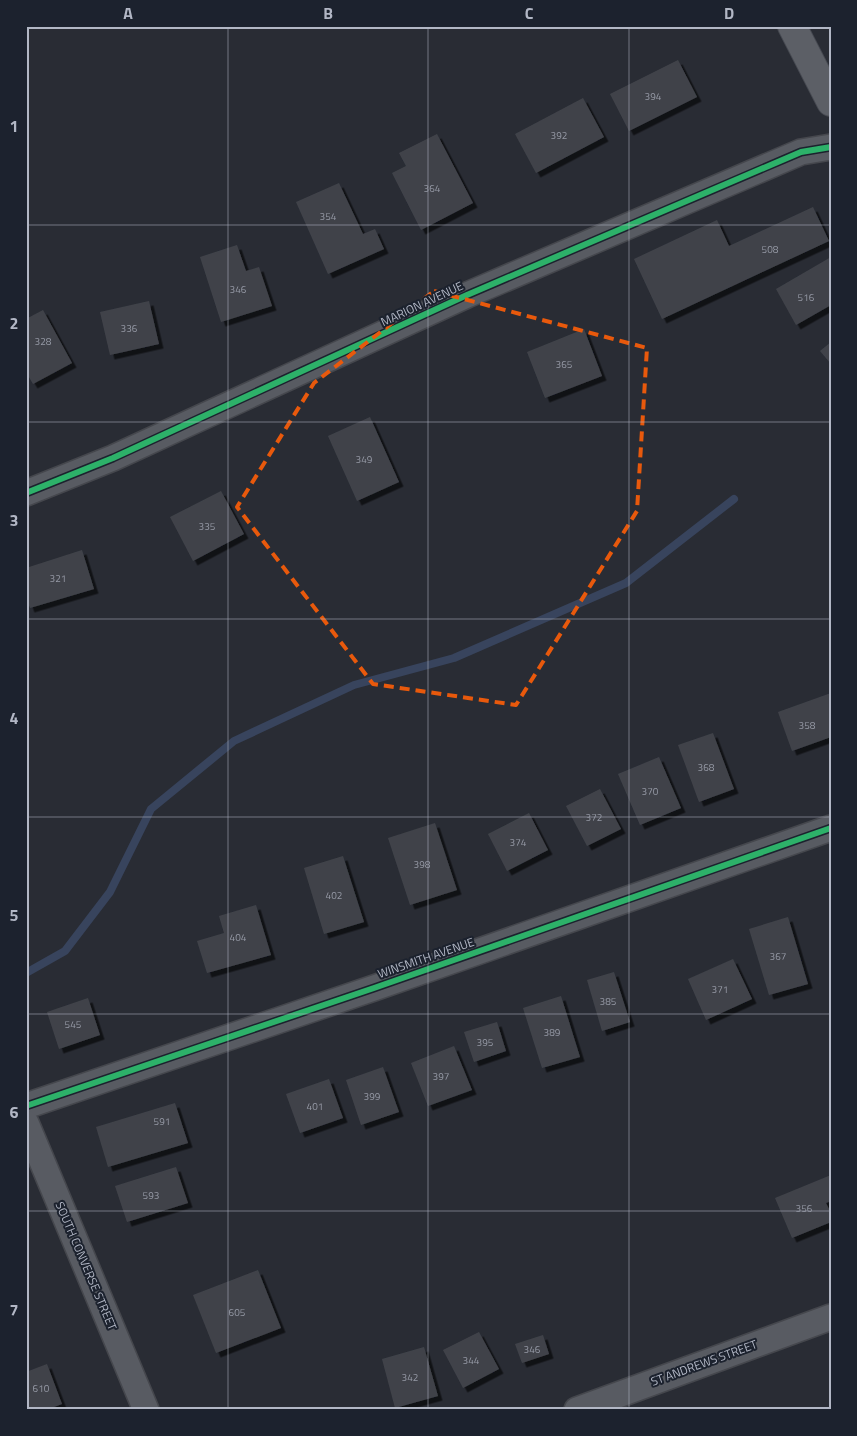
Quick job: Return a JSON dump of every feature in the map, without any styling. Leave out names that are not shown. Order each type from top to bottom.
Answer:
[{"type":"main road","points":[[792,26],[831,102]]},
{"type":"street","name":"MARION AVENUE","points":[[26,493],[113,458],[485,288],[801,152],[831,147]]},
{"type":"street","name":"WINSMITH AVENUE","points":[[26,1106],[374,988],[831,828]]},
{"type":"street","name":"SOUTH CONVERSE STREET","points":[[26,1123],[146,1410]]},
{"type":"street","name":"ST ANDREWS STREET","points":[[577,1410],[831,1317]]},
{"type":"highlighted area","points":[[434,291],[647,348],[637,511],[516,705],[373,684],[237,507],[314,383]]},
{"type":"building","points":[[678,60],[697,97],[629,131],[610,94]]},
{"type":"building","points":[[583,98],[604,137],[536,173],[515,134]]},
{"type":"building","points":[[437,134],[473,203],[421,230],[392,173],[406,166],[399,153]]},
{"type":"building","points":[[339,183],[363,234],[375,229],[384,249],[328,274],[296,202]]},
{"type":"building","points":[[813,207],[829,241],[662,319],[634,259],[717,220],[729,246]]},
{"type":"building","points":[[237,245],[246,271],[259,267],[272,306],[221,322],[200,257]]},
{"type":"building","points":[[831,257],[831,305],[796,325],[776,289]]},
{"type":"building","points":[[149,301],[159,344],[110,355],[100,312]]},
{"type":"building","points":[[43,310],[72,363],[33,384],[26,372],[26,319]]},
{"type":"building","points":[[584,329],[602,376],[545,398],[527,352]]},
{"type":"building","points":[[831,342],[831,364],[820,351]]},
{"type":"building","points":[[370,417],[399,482],[357,501],[328,436]]},
{"type":"building","points":[[221,491],[244,534],[193,561],[170,517]]},
{"type":"building","points":[[82,550],[94,589],[30,608],[26,597],[26,568]]},
{"type":"building","points":[[831,693],[831,737],[792,751],[778,712]]},
{"type":"building","points":[[713,733],[734,789],[699,802],[678,745]]},
{"type":"building","points":[[659,757],[681,808],[640,825],[618,774]]},
{"type":"building","points":[[600,789],[621,829],[587,846],[566,806]]},
{"type":"building","points":[[529,813],[548,850],[507,871],[488,834]]},
{"type":"building","points":[[435,823],[457,890],[410,905],[388,838]]},
{"type":"building","points":[[343,856],[364,922],[324,934],[304,868]]},
{"type":"building","points":[[256,905],[271,955],[207,973],[197,941],[224,933],[219,916]]},
{"type":"building","points":[[788,917],[808,984],[769,995],[749,929]]},
{"type":"building","points":[[733,959],[752,999],[706,1020],[688,979]]},
{"type":"building","points":[[614,972],[630,1022],[602,1031],[587,980]]},
{"type":"building","points":[[561,996],[580,1057],[542,1068],[523,1008]]},
{"type":"building","points":[[88,998],[100,1035],[59,1049],[47,1012]]},
{"type":"building","points":[[497,1022],[506,1051],[474,1062],[464,1032]]},
{"type":"building","points":[[454,1046],[472,1090],[428,1106],[411,1063]]},
{"type":"building","points":[[383,1067],[399,1112],[361,1125],[346,1080]]},
{"type":"building","points":[[329,1079],[343,1118],[300,1133],[286,1094]]},
{"type":"building","points":[[175,1103],[188,1143],[108,1167],[96,1127]]},
{"type":"building","points":[[176,1167],[188,1203],[127,1222],[115,1186]]},
{"type":"building","points":[[831,1175],[831,1201],[826,1203],[831,1213],[831,1222],[792,1238],[775,1198]]},
{"type":"building","points":[[258,1270],[281,1328],[216,1353],[193,1295]]},
{"type":"building","points":[[479,1332],[499,1369],[463,1388],[443,1350]]},
{"type":"building","points":[[543,1335],[549,1354],[522,1363],[515,1344]]},
{"type":"building","points":[[424,1347],[438,1396],[395,1408],[382,1359]]},
{"type":"building","points":[[47,1364],[62,1404],[46,1410],[26,1410],[26,1372]]},
{"type":"waterway","points":[[26,973],[65,951],[110,892],[151,809],[234,741],[354,685],[454,658],[626,583],[734,499]]},
{"type":"cycle path","points":[[26,493],[113,458],[467,295],[801,152],[831,147]]},
{"type":"cycle path","points":[[26,1106],[374,988],[831,828]]}]
